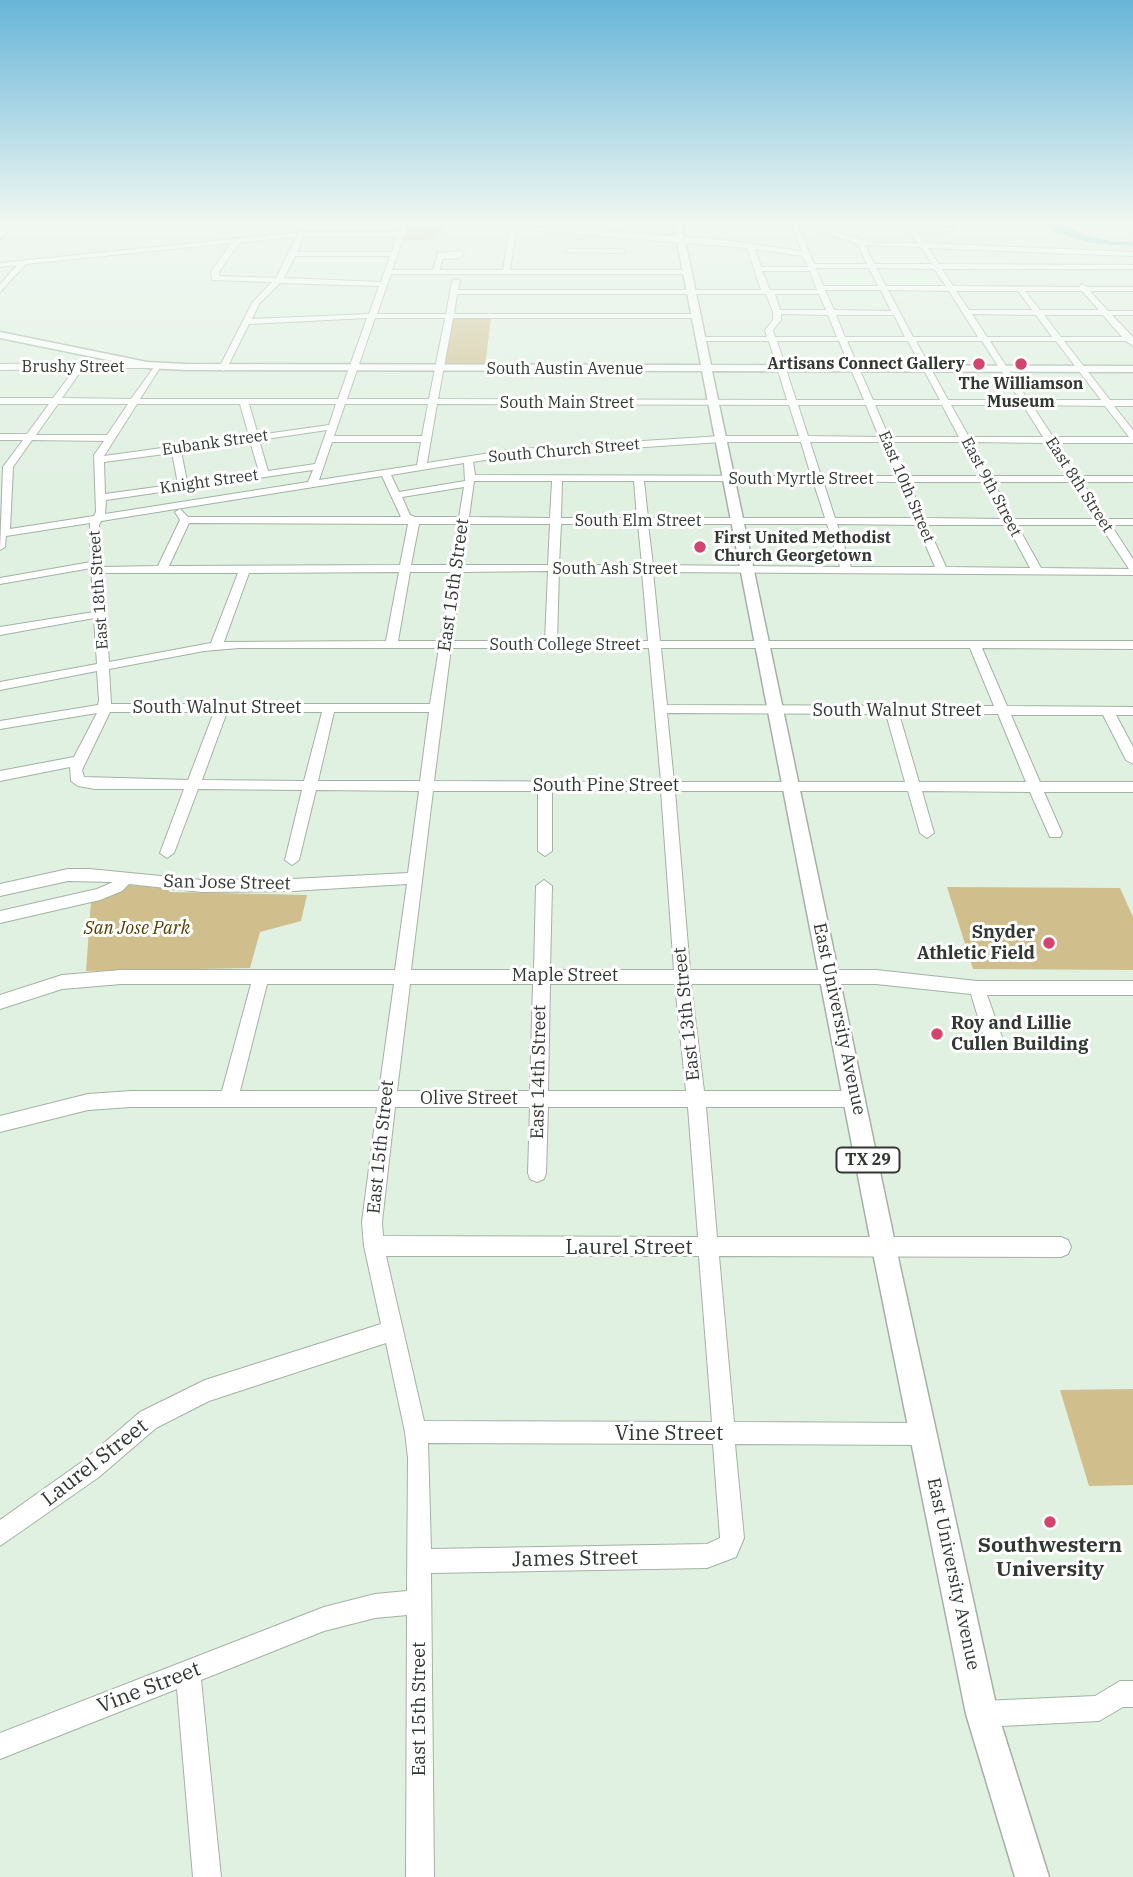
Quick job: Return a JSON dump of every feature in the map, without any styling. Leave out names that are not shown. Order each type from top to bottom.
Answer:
[{"type":"main road","name":"TX 29","points":[[696,309],[715,403]]},
{"type":"main road","name":"South Austin Avenue","points":[[0,335],[152,366],[1133,369]]},
{"type":"main road","name":"East University Avenue","points":[[715,403],[884,1248],[982,1714],[1032,1877]]},
{"type":"street","points":[[223,368],[254,309]]},
{"type":"street","points":[[312,485],[373,309]]},
{"type":"street","points":[[421,467],[424,439],[451,309]]},
{"type":"street","points":[[592,309],[592,316]]},
{"type":"street","points":[[775,309],[777,320],[769,330],[846,571]]},
{"type":"street","name":"East 10th Street","points":[[829,309],[942,571]]},
{"type":"street","name":"East 9th Street","points":[[894,309],[1037,571]]},
{"type":"street","name":"East 8th Street","points":[[963,309],[1133,569]]},
{"type":"street","points":[[1035,309],[1133,438]]},
{"type":"street","points":[[1102,309],[1132,341]]},
{"type":"street","points":[[777,312],[896,313]]},
{"type":"street","points":[[965,312],[1133,313]]},
{"type":"street","points":[[246,322],[370,316],[698,316]]},
{"type":"street","points":[[702,339],[1132,341]]},
{"type":"street","name":"Brushy Street","points":[[0,367],[152,366]]},
{"type":"street","name":"East 18th Street","points":[[78,781],[75,771],[104,708],[104,667],[94,524],[101,512],[99,455],[152,366]]},
{"type":"street","points":[[0,547],[1,534],[5,531],[8,467],[80,368]]},
{"type":"street","name":"South Main Street","points":[[0,401],[1133,403]]},
{"type":"street","points":[[244,402],[264,474]]},
{"type":"street","name":"Eubank Street","points":[[99,460],[332,427]]},
{"type":"street","points":[[0,437],[108,438]]},
{"type":"street","name":"South Church Street","points":[[1,534],[421,467],[469,474],[545,450],[721,439],[1133,438]]},
{"type":"street","points":[[328,439],[424,439]]},
{"type":"street","points":[[176,449],[183,486]]},
{"type":"street","name":"Knight Street","points":[[100,498],[319,466]]},
{"type":"street","points":[[385,473],[407,517],[414,521],[391,644]]},
{"type":"street","name":"South Myrtle Street","points":[[396,495],[469,474],[639,479],[1133,479]]},
{"type":"street","name":"East 15th Street","points":[[419,1877],[419,1458],[416,1432],[374,1246],[374,1193],[469,474]]},
{"type":"street","points":[[241,478],[244,496]]},
{"type":"street","points":[[551,645],[557,478]]},
{"type":"street","name":"East 13th Street","points":[[639,479],[733,1524],[732,1538],[727,1549]]},
{"type":"street","points":[[162,569],[185,520],[183,514],[172,507],[169,488]]},
{"type":"street","name":"South Elm Street","points":[[185,520],[1133,522]]},
{"type":"street","name":"South Ash Street","points":[[0,581],[96,567],[846,571],[1133,569]]},
{"type":"street","points":[[216,646],[245,569]]},
{"type":"street","points":[[0,631],[100,614]]},
{"type":"street","name":"South College Street","points":[[0,686],[216,646],[1133,645]]},
{"type":"street","points":[[975,646],[1055,833]]},
{"type":"street","name":"South Walnut Street","points":[[0,725],[104,708],[436,708]]},
{"type":"street","points":[[167,853],[222,708]]},
{"type":"street","points":[[292,860],[329,708]]},
{"type":"street","name":"South Walnut Street","points":[[660,709],[1133,711]]},
{"type":"street","points":[[892,711],[927,833]]},
{"type":"street","points":[[1107,711],[1133,760]]},
{"type":"street","points":[[0,776],[79,761]]},
{"type":"street","name":"South Pine Street","points":[[78,781],[95,784],[428,786],[1133,787]]},
{"type":"street","points":[[545,786],[545,851]]},
{"type":"street","name":"San Jose Street","points":[[0,890],[89,873],[180,885],[232,886],[415,878]]},
{"type":"street","points":[[0,917],[100,894],[117,887],[125,878]]},
{"type":"street","name":"East 14th Street","points":[[537,1173],[544,886]]},
{"type":"street","points":[[229,1099],[261,976]]},
{"type":"street","name":"Maple Street","points":[[0,1002],[62,982],[91,978],[830,976],[876,977],[977,988],[1133,988]]},
{"type":"street","points":[[977,988],[993,1037]]},
{"type":"street","name":"Olive Street","points":[[0,1124],[101,1100],[856,1099]]},
{"type":"street","name":"Laurel Street","points":[[374,1246],[1061,1247]]},
{"type":"street","name":"Laurel Street","points":[[0,1534],[91,1469],[148,1420],[205,1391],[392,1331]]},
{"type":"street","name":"Vine Street","points":[[416,1432],[923,1434]]},
{"type":"street","name":"James Street","points":[[421,1561],[707,1556],[727,1549]]},
{"type":"street","name":"Vine Street","points":[[0,1746],[324,1619],[375,1606],[421,1602]]},
{"type":"street","points":[[188,1673],[207,1877]]},
{"type":"street","points":[[982,1714],[1075,1712],[1098,1708],[1120,1694],[1133,1694]]},
{"type":"green space","points":[[452,318],[491,318],[485,366],[444,366]]},
{"type":"green space","name":"San Jose Park","points":[[130,885],[170,889],[169,892],[307,895],[301,921],[260,932],[250,968],[86,971],[91,902],[113,895]]},
{"type":"green space","name":"Snyder Athletic Field","points":[[947,887],[1120,888],[1133,917],[1133,970],[973,969]]},
{"type":"green space","points":[[1133,1389],[1133,1485],[1089,1486],[1060,1390]]},
{"type":"place","name":"Artisans Connect Gallery","points":[[979,364]]},
{"type":"place","name":"The Williamson Museum","points":[[1021,364]]},
{"type":"place","name":"First United Methodist Church Georgetown","points":[[700,547]]},
{"type":"place","name":"Snyder Athletic Field","points":[[1049,943]]},
{"type":"place","name":"Roy and Lillie Cullen Building","points":[[937,1034]]},
{"type":"place","name":"Southwestern University","points":[[1050,1522]]}]
